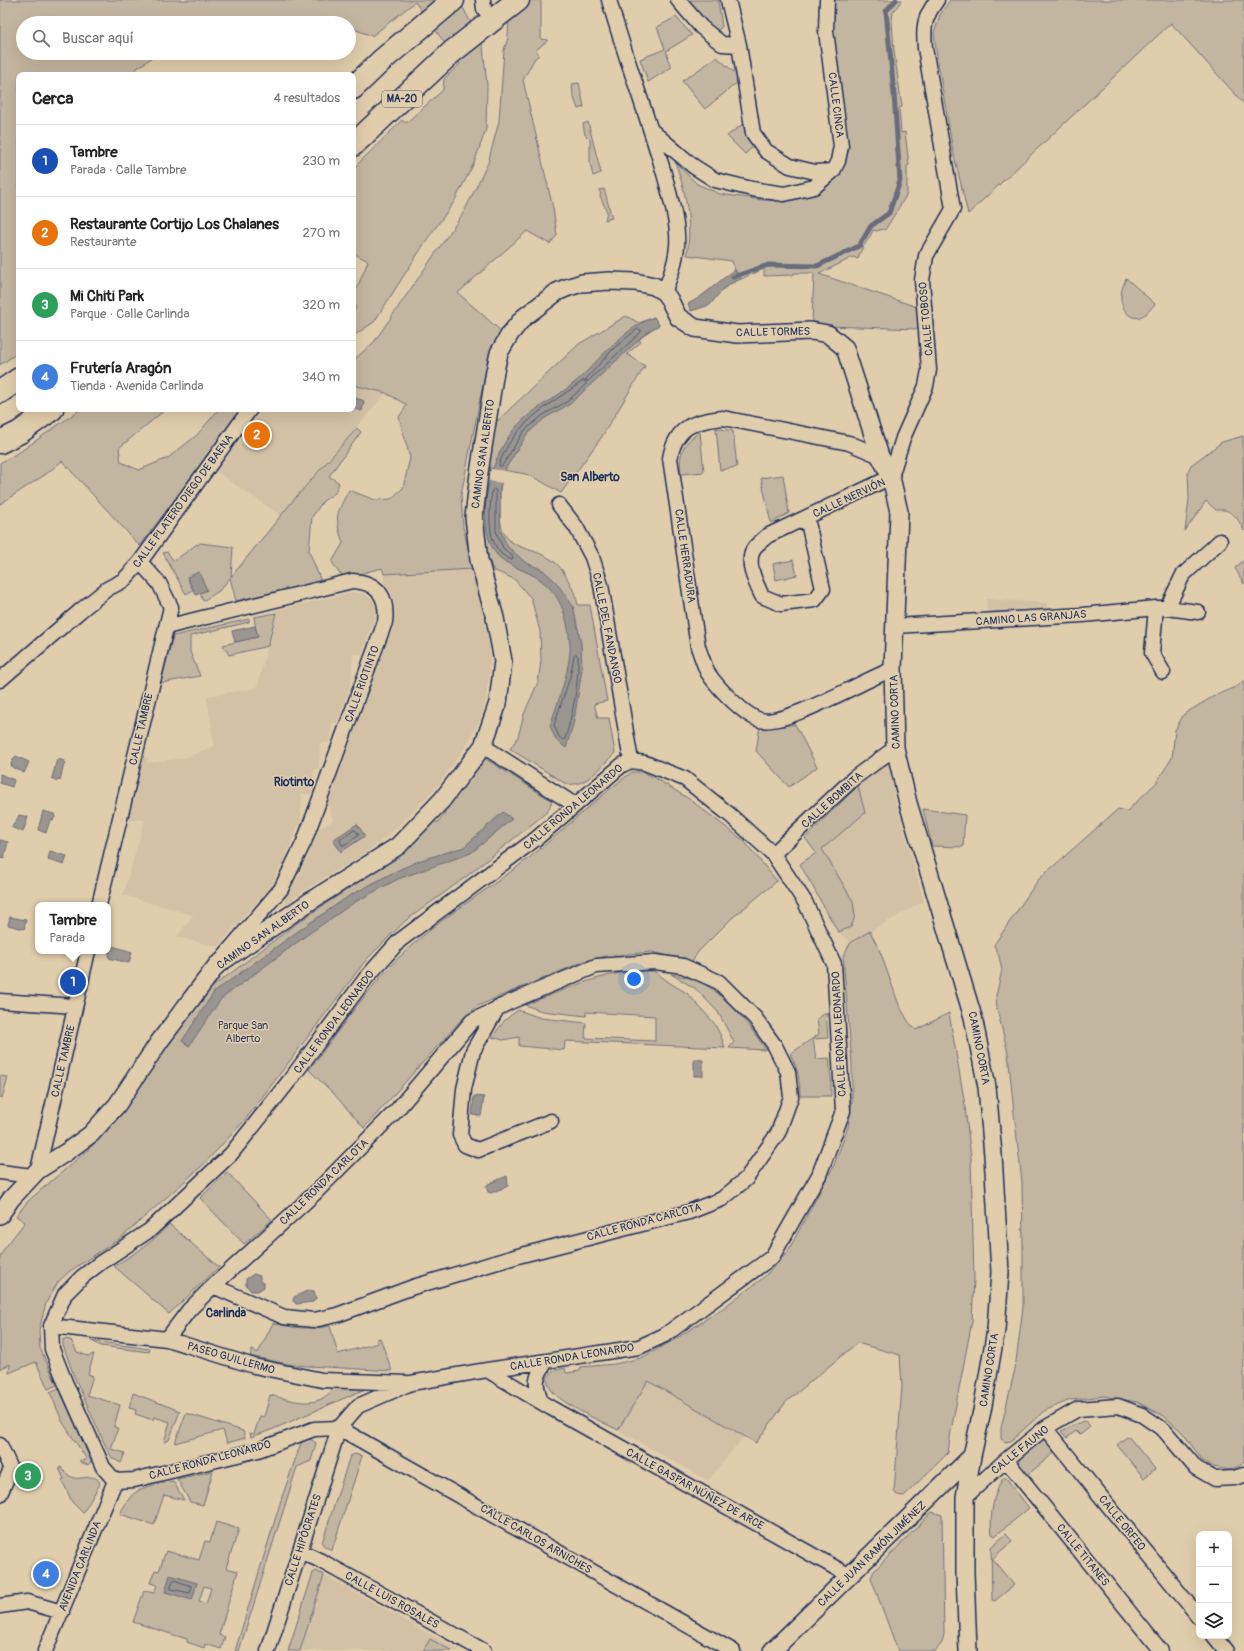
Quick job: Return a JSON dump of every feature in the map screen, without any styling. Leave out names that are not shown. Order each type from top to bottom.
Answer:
[{"type":"highway","points":[[356,85],[381,61],[453,0]]},
{"type":"highway","name":"MA-20","points":[[356,142],[452,52],[518,0]]},
{"type":"highway","points":[[0,392],[16,381]]},
{"type":"highway","points":[[0,442],[20,432],[48,412]]},
{"type":"street","points":[[609,0],[652,131],[674,209],[678,245],[670,280],[664,292]]},
{"type":"street","points":[[678,0],[701,27],[722,44],[739,45]]},
{"type":"street","points":[[728,0],[739,45],[753,133],[766,151],[790,166],[815,172],[834,171]]},
{"type":"street","name":"CALLE CINCA","points":[[828,0],[826,31],[841,146],[834,171]]},
{"type":"street","name":"CALLE TOBOSO","points":[[892,477],[903,438],[926,386],[929,370],[922,280],[926,256],[953,209],[924,48],[926,18],[937,0]]},
{"type":"street","points":[[652,131],[703,174],[715,180],[752,189],[784,194],[814,187],[834,171]]},
{"type":"street","name":"CAMINO SAN ALBERTO","points":[[0,1215],[11,1199],[35,1173],[91,1134],[117,1105],[159,1042],[217,965],[312,900],[398,846],[442,800],[483,746],[498,703],[503,661],[496,618],[480,560],[474,517],[479,473],[499,353],[510,334],[523,318],[556,292],[566,288],[582,283],[609,280],[644,283],[654,286],[664,292]]},
{"type":"street","name":"CALLE TORMES","points":[[664,292],[669,298],[678,316],[695,328],[737,334],[812,331],[828,334],[845,348],[880,456]]},
{"type":"street","name":"CALLE PLATERO DIEGO DE BAENA","points":[[0,680],[107,589],[124,580],[140,562],[248,412]]},
{"type":"street","name":"CALLE HERRADURA","points":[[880,456],[849,443],[723,418],[702,420],[689,426],[678,436],[672,447],[670,458],[698,647],[708,673],[735,704],[760,720],[784,718],[825,701],[879,674],[893,669]]},
{"type":"street","name":"CAMINO CORTA","points":[[880,456],[892,477],[899,512],[893,669],[895,748],[908,803],[973,1017],[987,1087],[993,1155],[1000,1272],[996,1330],[965,1497],[965,1649]]},
{"type":"street","name":"CALLE NERVIÓN","points":[[807,518],[823,589],[815,600],[781,604],[762,596],[753,577],[751,563],[753,549],[767,536],[892,477]]},
{"type":"street","name":"CALLE DEL FANDANGO","points":[[558,505],[576,527],[592,557],[601,585],[631,761]]},
{"type":"street","points":[[1164,672],[1152,654],[1162,608],[1183,575],[1220,541]]},
{"type":"street","name":"CALLE TAMBRE","points":[[100,902],[171,607],[159,583],[140,562]]},
{"type":"street","name":"CALLE RIOTINTO","points":[[166,627],[352,581],[364,582],[374,587],[384,599],[387,609],[386,622],[304,842],[281,889],[217,965]]},
{"type":"street","name":"CAMINO LAS GRANJAS","points":[[895,626],[1067,616],[1162,608],[1198,612]]},
{"type":"street","points":[[483,746],[575,805]]},
{"type":"street","name":"CALLE BOMBITA","points":[[773,854],[854,778],[895,748]]},
{"type":"street","name":"CALLE RONDA LEONARDO","points":[[631,761],[644,763],[685,779],[730,815],[773,854],[805,902],[834,964],[843,1110],[819,1175],[772,1256],[665,1335],[639,1348],[487,1370],[411,1384],[358,1406],[338,1428],[314,1429],[258,1450],[134,1480],[114,1481],[103,1466],[65,1382],[52,1349],[51,1326],[64,1294],[82,1277],[150,1230],[231,1154],[290,1080],[366,978],[399,941],[537,838],[575,805],[622,765],[631,761]]},
{"type":"street","name":"CALLE TAMBRE","points":[[35,1173],[87,954]]},
{"type":"street","name":"CALLE RONDA CARLOTA","points":[[167,1339],[189,1310],[214,1286],[314,1194],[396,1111],[472,1022],[498,1007],[596,966],[654,962],[684,966],[719,982],[755,1018],[775,1046],[788,1072],[791,1097],[778,1133],[746,1179],[722,1199],[689,1212],[571,1241],[412,1287],[337,1315],[314,1320],[284,1317],[214,1286]]},
{"type":"street","points":[[0,1001],[75,1006]]},
{"type":"street","points":[[498,1007],[473,1051],[464,1089],[460,1135],[465,1145],[478,1150],[551,1121]]},
{"type":"street","points":[[0,1172],[35,1173]]},
{"type":"street","name":"PASEO GUILLERMO","points":[[51,1326],[167,1339],[254,1366],[322,1380],[411,1384]]},
{"type":"street","points":[[541,1402],[535,1386],[539,1372],[546,1362]]},
{"type":"street","name":"CALLE GASPAR NÚÑEZ DE ARCE","points":[[487,1370],[850,1576]]},
{"type":"street","name":"CALLE FAUNO","points":[[965,1497],[1006,1460],[1045,1428],[1078,1409],[1118,1406],[1142,1415],[1164,1430],[1196,1468],[1215,1478],[1234,1478],[1244,1475]]},
{"type":"street","name":"CALLE HIPÓCRATES","points":[[268,1651],[338,1428]]},
{"type":"street","name":"CALLE CARLOS ARNICHES","points":[[338,1428],[733,1651]]},
{"type":"street","name":"CALLE ORFEO","points":[[1045,1428],[1196,1614]]},
{"type":"street","points":[[0,1445],[11,1469],[0,1494]]},
{"type":"street","name":"CALLE JUAN RAMÓN JIMÉNEZ","points":[[772,1651],[972,1456]]},
{"type":"street","name":"CALLE TITANES","points":[[1006,1460],[1161,1651]]},
{"type":"street","name":"AVENIDA CARLINDA","points":[[45,1651],[114,1481]]},
{"type":"street","name":"CALLE LUIS ROSALES","points":[[300,1551],[321,1561],[484,1651]]},
{"type":"street","points":[[0,1606],[27,1602],[62,1612]]},
{"type":"street","points":[[1216,1639],[1226,1651]]},
{"type":"shaded area","points":[[356,386],[386,393],[296,497],[282,516],[215,471],[237,442],[242,443],[247,433],[244,432],[247,426],[250,428],[259,412],[356,412]]},
{"type":"shaded area","points":[[473,569],[489,642],[489,676],[481,718],[465,747],[439,784],[393,831],[370,850],[303,891],[287,904],[283,899],[302,871],[318,830],[333,820],[328,803],[394,625],[395,605],[390,591],[384,585],[384,574]]},
{"type":"shaded area","points":[[353,592],[364,594],[374,601],[377,606],[376,614],[362,654],[353,654],[351,683],[337,723],[332,723],[329,743],[320,743],[319,769],[314,769],[311,794],[302,794],[301,819],[272,883],[218,947],[177,937],[193,915],[123,895],[145,820],[127,820],[142,758],[148,758],[147,763],[185,758],[214,746],[207,696],[257,688],[276,613],[274,611]]},
{"type":"shaded area","points":[[986,599],[1047,603],[1047,611],[987,615]]},
{"type":"shaded area","points":[[886,761],[889,762],[897,789],[893,793],[924,901],[851,942],[838,932],[800,864],[816,853],[865,813],[857,782]]},
{"type":"shaded area","points":[[648,1380],[744,1436],[708,1481],[618,1430]]},
{"type":"shaded area","points":[[324,1575],[460,1651],[300,1651]]},
{"type":"green space","points":[[0,0],[459,0],[483,46],[487,85],[486,129],[474,163],[454,202],[428,238],[374,322],[356,334],[356,291],[368,261],[356,255],[356,166],[402,120],[406,123],[443,90],[444,79],[460,64],[415,2],[372,36],[356,30],[356,16],[16,16],[16,60],[148,60],[136,69],[136,72],[16,72],[16,354],[0,365]]},
{"type":"green space","points":[[505,0],[540,0],[541,2],[541,39],[548,40],[536,50],[539,55],[535,58],[523,80],[553,208],[557,235],[550,244],[527,231],[458,293],[502,332],[488,359],[461,495],[463,527],[473,569],[384,574],[382,568],[347,577],[339,573],[332,562],[343,543],[338,527],[338,515],[349,490],[375,500],[391,499],[403,488],[410,458],[399,417],[407,405],[386,393],[356,386],[356,358],[374,342],[464,212],[488,163],[499,121],[504,50],[508,38],[509,13]]},
{"type":"green space","points":[[686,0],[718,0],[722,27],[715,32],[708,27]]},
{"type":"green space","points":[[833,0],[902,0],[893,12],[892,21],[894,51],[902,107],[899,108],[901,133],[905,132],[909,165],[907,166],[907,194],[885,230],[873,230],[858,259],[853,257],[819,274],[917,307],[919,329],[828,326],[812,324],[814,273],[764,276],[764,269],[741,279],[735,270],[732,261],[687,255],[689,231],[687,208],[682,184],[675,162],[697,184],[720,194],[762,200],[787,200],[837,176],[844,164],[846,143],[832,25]]},
{"type":"green space","points":[[950,0],[1244,0],[1244,104],[1171,23],[968,214],[953,151],[934,33],[940,15]]},
{"type":"green space","points":[[676,17],[692,35],[666,51],[667,58],[672,67],[648,82],[640,59],[665,49],[657,27]]},
{"type":"green space","points":[[717,57],[736,74],[739,81],[705,109],[682,81]]},
{"type":"green space","points":[[579,83],[584,107],[578,109],[573,95],[572,84]]},
{"type":"green space","points":[[588,122],[601,173],[593,176],[590,163],[590,140],[585,135],[583,124]]},
{"type":"green space","points":[[743,124],[755,145],[745,154],[727,136]]},
{"type":"green space","points":[[604,189],[612,218],[605,220],[607,212],[599,190]]},
{"type":"green space","points":[[1126,278],[1155,304],[1144,315],[1135,318],[1124,310],[1121,301],[1121,294]]},
{"type":"green space","points":[[626,316],[639,323],[654,317],[659,325],[650,330],[639,340],[641,342],[627,354],[645,366],[601,438],[561,493],[526,474],[491,468],[491,471],[487,470],[495,423],[579,344]]},
{"type":"green space","points":[[77,412],[162,412],[119,448],[121,462],[139,470],[168,458],[197,435],[216,412],[239,412],[140,546],[62,461],[46,474],[0,504],[0,463],[21,451]]},
{"type":"green space","points":[[357,428],[361,432],[329,476],[339,483],[335,493],[323,501],[312,517],[309,551],[321,581],[236,601],[230,578],[219,591],[203,601],[200,593],[207,590],[187,577],[193,590],[186,594],[163,553],[167,552],[174,561],[200,543],[233,547],[231,577],[296,497]]},
{"type":"green space","points":[[716,428],[733,431],[737,467],[720,470]]},
{"type":"green space","points":[[700,432],[704,472],[681,474],[680,461],[683,450],[689,440]]},
{"type":"green space","points":[[1243,436],[1244,531],[1234,515],[1230,512],[1216,510],[1206,501],[1185,531],[1189,499],[1188,471],[1191,465],[1222,442]]},
{"type":"green space","points":[[783,475],[789,513],[771,523],[761,478]]},
{"type":"green space","points":[[486,479],[501,483],[501,525],[505,535],[511,542],[548,557],[557,564],[570,583],[578,605],[590,605],[607,701],[594,704],[598,718],[609,718],[615,753],[599,770],[581,782],[566,784],[510,749],[518,737],[524,714],[538,682],[541,661],[540,631],[531,598],[514,579],[493,570],[487,554],[481,520]]},
{"type":"green space","points":[[793,560],[797,575],[776,580],[773,564]]},
{"type":"green space","points":[[1244,560],[1244,584],[1235,568]]},
{"type":"green space","points":[[276,613],[268,646],[229,655],[223,645],[257,637],[254,617]]},
{"type":"green space","points":[[249,619],[249,622],[190,636],[190,652],[200,676],[161,683],[173,636]]},
{"type":"green space","points":[[1244,680],[1244,1462],[1240,1466],[1229,1470],[1214,1467],[1203,1461],[1182,1432],[1164,1416],[1137,1402],[1104,1396],[1070,1400],[1044,1411],[1011,1441],[1005,1442],[1001,1439],[1001,1428],[1015,1369],[1023,1307],[1022,1182],[1008,1053],[997,1009],[996,996],[1002,970],[999,956],[994,945],[1038,880],[1118,809],[1127,811],[1156,783],[1172,758],[1175,730],[1184,714],[1216,695],[1238,686]]},
{"type":"green space","points":[[795,724],[817,767],[789,787],[756,751],[760,726],[778,727]]},
{"type":"green space","name":"Parque San Alberto","points":[[486,759],[552,801],[548,811],[463,879],[404,922],[366,960],[245,1120],[204,1164],[122,1237],[70,1271],[58,1282],[46,1303],[39,1330],[40,1348],[57,1385],[48,1389],[36,1362],[9,1373],[10,1364],[0,1369],[0,1258],[4,1249],[25,1222],[16,1216],[28,1201],[89,1149],[121,1114],[203,994],[300,921],[391,861],[411,846],[434,820],[437,823],[445,813],[444,811],[481,761]]},
{"type":"green space","points":[[632,772],[643,772],[689,799],[743,840],[777,881],[732,918],[698,952],[692,961],[652,952],[606,956],[585,961],[478,1006],[461,1020],[364,1128],[334,1094],[309,1070],[345,1022],[396,960],[411,946],[456,910],[534,854]]},
{"type":"green space","points":[[858,786],[865,813],[822,849],[853,901],[855,916],[851,927],[838,932],[800,864],[816,853],[805,838]]},
{"type":"green space","points":[[923,809],[965,815],[963,847],[932,846]]},
{"type":"green space","points":[[870,931],[881,954],[899,1005],[908,1021],[916,1030],[949,1013],[964,1099],[971,1158],[974,1279],[972,1321],[948,1453],[904,1496],[897,1495],[894,1491],[902,1387],[900,1355],[857,1343],[786,1402],[756,1443],[648,1381],[618,1430],[584,1413],[558,1397],[548,1384],[547,1378],[553,1371],[565,1368],[566,1373],[580,1371],[581,1367],[615,1364],[641,1358],[674,1340],[723,1308],[763,1278],[787,1253],[834,1165],[848,1127],[852,1101],[852,1064],[843,956],[851,942]]},
{"type":"green space","points":[[634,971],[654,971],[688,994],[714,1023],[725,1048],[565,1041],[564,1050],[519,1046],[519,1037],[503,1040],[492,1037],[505,1020],[518,1010],[541,1018],[586,1023],[585,1038],[655,1041],[655,1016],[586,1012],[586,1016],[542,1011],[525,1005],[592,980]]},
{"type":"green space","points":[[671,974],[699,981],[722,996],[746,1022],[766,1050],[729,1048],[734,1042],[718,1012],[696,989]]},
{"type":"green space","points":[[826,1013],[828,1038],[813,1039],[816,1059],[829,1058],[831,1096],[800,1096],[798,1075],[790,1054],[819,1034],[817,1019]]},
{"type":"green space","points":[[0,1076],[8,1077],[2,1098],[0,1097]]},
{"type":"green space","points":[[227,1172],[272,1220],[244,1244],[200,1198]]},
{"type":"green space","points":[[169,1224],[219,1267],[169,1314],[114,1266],[150,1242]]},
{"type":"green space","points":[[273,1323],[301,1328],[330,1326],[338,1354],[378,1343],[377,1339],[380,1338],[392,1371],[292,1365],[250,1356],[252,1350],[258,1353]]},
{"type":"green space","points":[[63,1339],[71,1340],[77,1352],[88,1356],[94,1354],[88,1374],[93,1376],[87,1395],[120,1405],[114,1427],[118,1428],[111,1449],[125,1453],[121,1463],[112,1458],[106,1447],[74,1376],[63,1345]]},
{"type":"green space","points":[[92,1341],[150,1349],[149,1352],[101,1346]]},
{"type":"green space","points":[[59,1388],[90,1458],[91,1462],[88,1465],[80,1462],[80,1460],[85,1461],[86,1458],[62,1421],[50,1392]]},
{"type":"green space","points":[[333,1388],[362,1388],[363,1390],[271,1430],[251,1437],[250,1433],[254,1434],[260,1416],[264,1417],[270,1395],[295,1401],[312,1402],[320,1400]]},
{"type":"green space","points":[[133,1393],[180,1411],[169,1440],[164,1442],[170,1422],[154,1417],[153,1420],[135,1414],[136,1410],[129,1408]]},
{"type":"green space","points":[[186,1413],[243,1431],[245,1438],[227,1443],[223,1430],[175,1443]]},
{"type":"green space","points":[[1083,1421],[1087,1422],[1090,1427],[1080,1435],[1076,1431],[1067,1438],[1061,1431]]},
{"type":"green space","points":[[1128,1436],[1155,1469],[1144,1478],[1117,1445]]},
{"type":"green space","points":[[308,1439],[316,1443],[311,1461],[297,1467],[239,1651],[235,1651],[282,1497],[301,1443]]},
{"type":"green space","points":[[1044,1440],[1054,1453],[1026,1476],[1018,1469],[1019,1460],[1039,1442]]},
{"type":"green space","points":[[355,1454],[362,1456],[332,1550],[325,1547],[322,1543],[350,1456]]},
{"type":"green space","points":[[61,1467],[68,1475],[74,1478],[93,1477],[98,1480],[100,1484],[83,1513],[72,1502],[62,1480],[64,1479],[59,1468]]},
{"type":"green space","points":[[213,1471],[203,1505],[190,1502],[177,1479]]},
{"type":"green space","points":[[1003,1478],[1006,1478],[1029,1508],[995,1536],[992,1534],[991,1527],[992,1512],[997,1491]]},
{"type":"green space","points":[[173,1481],[184,1500],[164,1495],[154,1525],[120,1514],[130,1498],[140,1489]]},
{"type":"green space","points":[[932,1512],[942,1515],[944,1634],[942,1643],[935,1651],[898,1651],[871,1578],[874,1571]]},
{"type":"green space","points":[[216,1522],[239,1529],[226,1568],[238,1571],[219,1635],[225,1637],[221,1649],[205,1644],[204,1648],[187,1642],[187,1639],[133,1622],[144,1591],[154,1593],[157,1585],[150,1583],[155,1570],[159,1571],[166,1551],[199,1560],[205,1541],[210,1542]],"holes":[[[204,1586],[211,1588],[206,1604],[199,1601]]]},
{"type":"green space","points":[[1006,1534],[1012,1541],[992,1559],[1014,1585],[993,1601],[991,1547]]},
{"type":"green space","points":[[316,1571],[324,1575],[300,1651],[288,1651],[313,1573]]},
{"type":"green space","points":[[430,1639],[452,1651],[423,1651]]},
{"type":"water","points":[[735,270],[741,279],[722,290],[710,305],[691,311],[688,304]]},
{"type":"water","points":[[654,317],[659,325],[646,333],[570,404],[545,418],[527,434],[506,468],[500,487],[500,529],[507,546],[525,562],[543,570],[556,582],[573,606],[581,643],[582,669],[574,721],[566,748],[556,740],[550,726],[569,662],[570,648],[566,618],[559,602],[550,588],[536,577],[505,562],[495,553],[487,532],[485,515],[486,497],[496,461],[513,431],[524,419],[576,382],[624,335],[643,322]]},
{"type":"water","points":[[356,398],[364,401],[362,411],[356,409]]},
{"type":"water","points":[[199,572],[207,590],[196,595],[187,577]]},
{"type":"water","points":[[255,626],[258,637],[235,642],[232,631]]},
{"type":"water","points":[[16,756],[29,762],[24,773],[12,767],[11,764]]},
{"type":"water","points":[[57,759],[65,761],[60,780],[58,779],[56,782],[52,778]]},
{"type":"water","points":[[0,774],[14,780],[12,787],[0,783]]},
{"type":"water","points":[[43,811],[54,814],[55,817],[53,820],[50,820],[46,833],[38,830]]},
{"type":"water","points":[[503,812],[512,819],[471,853],[398,879],[355,902],[307,935],[221,999],[189,1046],[182,1041],[214,992],[301,929],[349,896],[394,872],[421,860],[464,847]]},
{"type":"water","points":[[19,815],[28,817],[23,832],[11,827]]},
{"type":"water","points":[[357,824],[365,836],[341,852],[333,840]]},
{"type":"water","points":[[0,840],[8,842],[4,858],[0,857]]},
{"type":"water","points":[[50,851],[67,856],[64,865],[48,860]]},
{"type":"water","points":[[10,917],[26,920],[24,929],[8,925]]},
{"type":"water","points":[[112,946],[132,952],[129,963],[109,958]]},
{"type":"water","points":[[694,1059],[703,1060],[703,1076],[694,1076]]},
{"type":"water","points":[[474,1096],[484,1097],[481,1116],[472,1115]]},
{"type":"water","points":[[507,1176],[508,1186],[491,1193],[488,1192],[486,1187],[488,1184]]},
{"type":"water","points":[[254,1274],[260,1276],[260,1281],[264,1284],[264,1287],[258,1291],[251,1291],[246,1285],[246,1279]]},
{"type":"water","points":[[309,1290],[314,1291],[316,1298],[313,1302],[296,1304],[293,1301],[294,1297]]},
{"type":"water","points":[[170,1575],[197,1583],[192,1600],[165,1592]]},
{"type":"pier","points":[[491,469],[507,471],[503,483],[489,481]]},
{"type":"waterway","points":[[733,277],[768,265],[817,266],[859,246],[871,226],[889,213],[900,181],[886,11],[896,0]]},
{"type":"place","name":"Restaurante Cortijo Los Chalanes","points":[[257,435]]},
{"type":"place","name":"Tambre","points":[[73,982]]},
{"type":"place","name":"Mi Chiti Park","points":[[28,1476]]},
{"type":"place","name":"Frutería Aragón","points":[[46,1574]]},
{"type":"district","name":"San Alberto","points":[[590,477]]},
{"type":"district","name":"Riotinto","points":[[294,782]]},
{"type":"district","name":"Carlinda","points":[[226,1313]]}]
